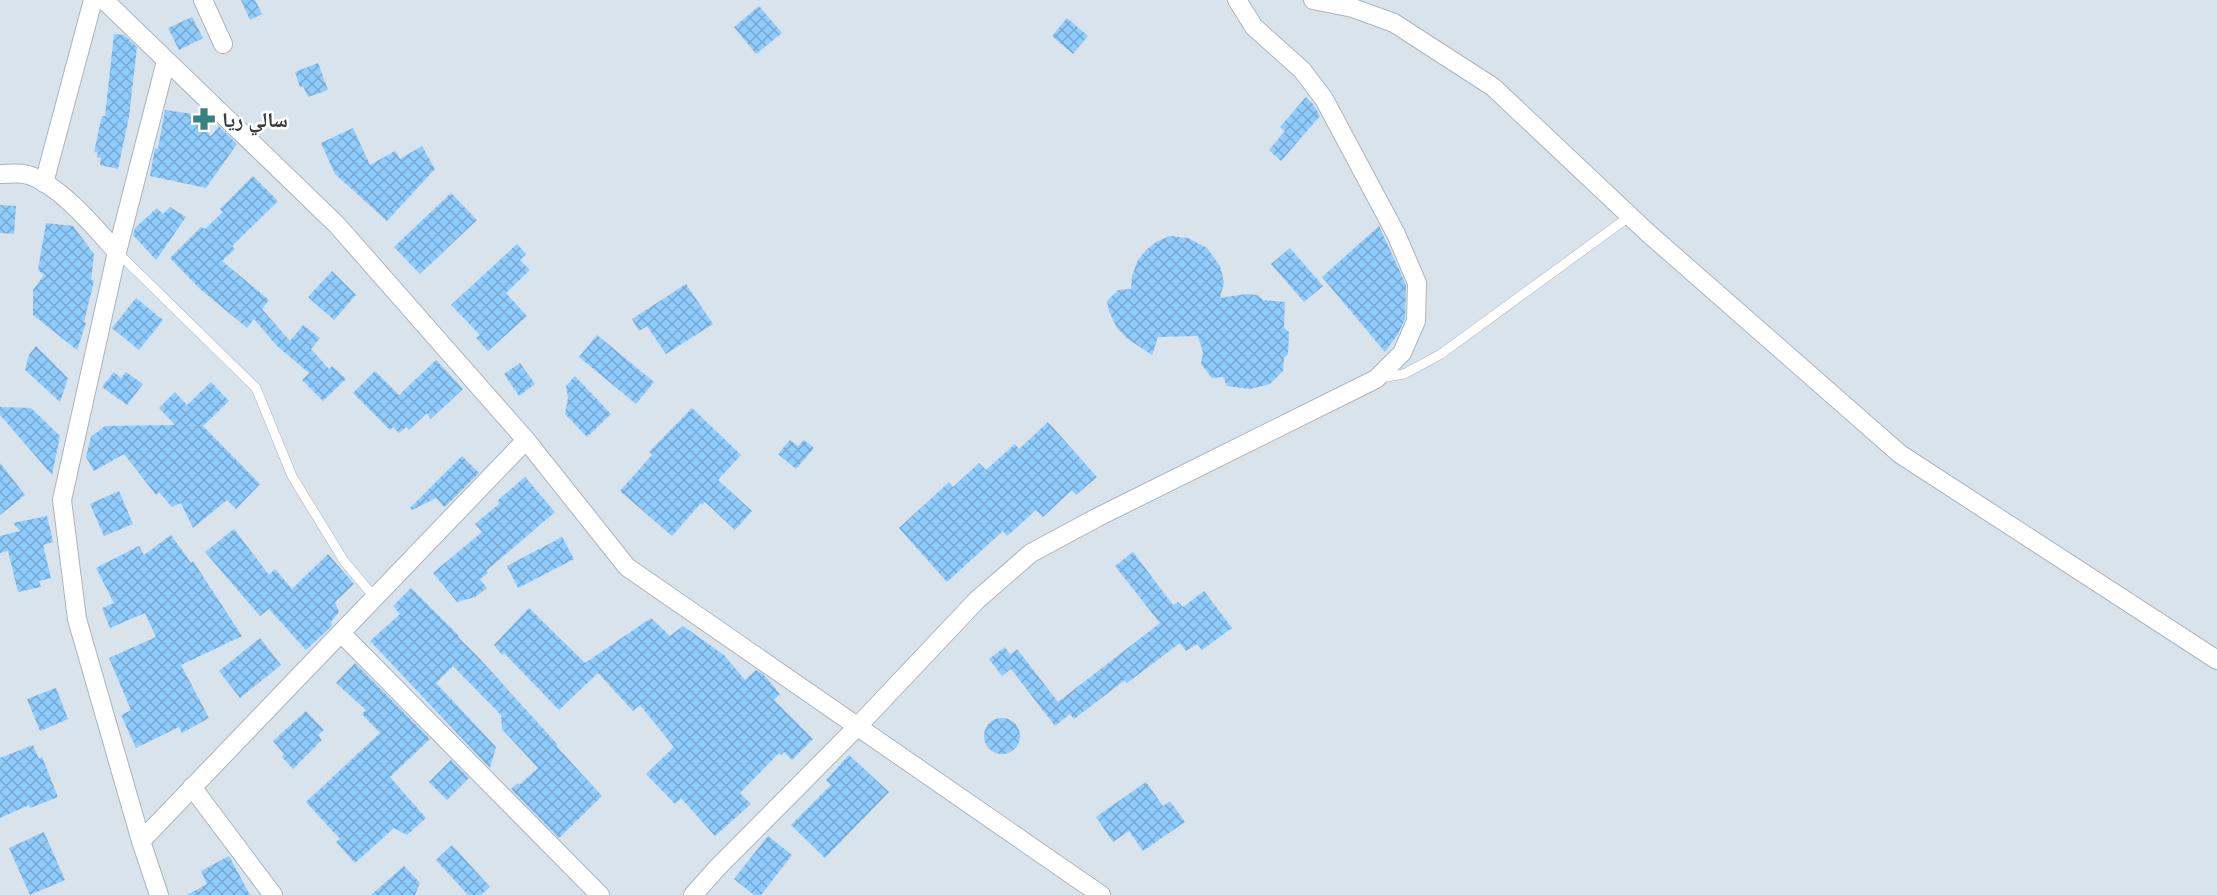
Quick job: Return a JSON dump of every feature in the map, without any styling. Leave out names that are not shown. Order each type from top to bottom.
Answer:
[{"type":"street","points":[[44,183],[93,0]]},
{"type":"street","points":[[104,0],[337,225],[526,440],[627,567],[1101,895]]},
{"type":"street","points":[[203,0],[223,44]]},
{"type":"street","points":[[693,895],[977,600],[1031,553],[1098,517],[1376,379],[1402,353],[1416,321],[1417,283],[1396,234],[1324,99],[1302,70],[1254,27],[1237,0]]},
{"type":"street","points":[[1313,0],[1353,8],[1394,24],[1493,87],[1630,216],[1900,454],[2217,660]]},
{"type":"street","points":[[159,895],[76,618],[62,500],[117,252],[166,61]]},
{"type":"street","points":[[0,174],[27,174],[44,183],[74,205],[117,252]]},
{"type":"street","points":[[141,841],[526,440]]},
{"type":"street","points":[[341,633],[600,895]]},
{"type":"street","points":[[192,788],[273,895]]},
{"type":"lane","points":[[1376,379],[1404,375],[1441,354],[1630,216]]},
{"type":"lane","points":[[117,252],[256,388],[292,476],[344,561],[375,598]]},
{"type":"building","points":[[241,0],[255,0],[262,14],[250,20]]},
{"type":"building","points":[[759,6],[782,33],[756,54],[734,27]]},
{"type":"building","points":[[192,17],[203,38],[179,50],[168,28]]},
{"type":"building","points":[[1067,18],[1088,36],[1073,54],[1052,36]]},
{"type":"building","points":[[114,34],[124,35],[137,47],[129,117],[118,169],[100,165],[101,158],[97,157],[98,153],[94,152],[102,116],[105,116]]},
{"type":"building","points":[[318,63],[328,90],[308,97],[303,86],[300,87],[295,72]]},
{"type":"building","points":[[1306,97],[1320,116],[1281,161],[1269,150],[1285,131],[1280,127]]},
{"type":"building","points":[[165,110],[193,114],[211,136],[219,126],[237,144],[206,188],[150,176],[155,148],[158,149]]},
{"type":"building","points":[[353,128],[370,165],[395,151],[400,159],[422,146],[435,169],[387,221],[335,174],[321,143]]},
{"type":"building","points":[[253,176],[278,201],[232,246],[235,249],[222,261],[269,300],[262,309],[290,341],[303,325],[320,338],[311,349],[329,369],[332,366],[346,379],[323,401],[302,380],[309,373],[277,346],[254,319],[247,328],[199,288],[170,258],[201,227],[205,229],[223,212],[220,209]]},
{"type":"building","points":[[451,193],[477,220],[420,274],[394,247]]},
{"type":"building","points":[[0,205],[16,206],[14,234],[0,233]]},
{"type":"building","points":[[170,207],[186,217],[156,260],[133,235],[135,228],[157,208],[163,214]]},
{"type":"building","points":[[46,223],[73,226],[94,254],[91,280],[94,281],[84,322],[86,323],[77,350],[33,315],[33,290],[44,275],[38,270]]},
{"type":"building","points":[[1379,226],[1406,285],[1405,319],[1385,352],[1322,277]]},
{"type":"building","points":[[1170,236],[1188,238],[1207,248],[1220,266],[1224,282],[1220,298],[1246,294],[1258,295],[1263,300],[1285,302],[1284,328],[1289,332],[1288,354],[1284,358],[1283,371],[1270,384],[1250,389],[1227,386],[1223,377],[1212,378],[1201,364],[1203,352],[1198,336],[1158,337],[1152,355],[1128,339],[1117,328],[1107,301],[1118,290],[1131,289],[1132,276],[1138,260],[1156,242]]},
{"type":"building","points":[[517,244],[526,254],[520,260],[530,270],[506,293],[527,316],[488,351],[476,338],[480,335],[451,305]]},
{"type":"building","points":[[1290,248],[1323,286],[1304,302],[1271,264]]},
{"type":"building","points":[[332,271],[356,295],[334,320],[308,297]]},
{"type":"building","points":[[686,284],[713,324],[666,354],[647,326],[639,331],[632,319]]},
{"type":"building","points":[[136,298],[163,320],[139,350],[112,328]]},
{"type":"building","points":[[597,335],[654,382],[636,404],[579,357]]},
{"type":"building","points":[[36,346],[68,378],[60,402],[25,370],[29,355]]},
{"type":"building","points":[[436,360],[463,389],[431,419],[427,413],[409,430],[406,427],[399,433],[393,427],[390,430],[353,393],[375,371],[399,395]]},
{"type":"building","points":[[520,363],[535,384],[519,396],[504,374]]},
{"type":"building","points":[[114,372],[121,378],[126,372],[143,384],[127,405],[102,387]]},
{"type":"building","points":[[575,376],[611,414],[587,437],[565,414],[568,398],[566,386]]},
{"type":"building","points":[[211,382],[229,401],[203,426],[260,484],[236,509],[227,500],[193,528],[181,503],[172,507],[159,492],[156,495],[124,454],[94,471],[86,457],[91,437],[105,426],[175,425],[159,408],[175,392],[187,405]]},
{"type":"building","points":[[0,407],[31,408],[60,436],[52,475],[0,415]]},
{"type":"building","points":[[692,408],[741,455],[718,480],[752,511],[735,530],[705,502],[702,505],[701,503],[672,536],[620,491],[652,455],[649,452]]},
{"type":"building","points":[[1048,422],[1097,477],[1076,495],[1072,490],[1043,517],[1036,510],[1007,536],[1003,531],[947,582],[899,528],[949,482],[953,487],[979,463],[986,470],[1015,444],[1019,449]]},
{"type":"building","points":[[790,440],[798,446],[804,440],[814,448],[796,469],[778,454]]},
{"type":"building","points":[[462,456],[479,473],[444,507],[436,498],[412,510],[410,508]]},
{"type":"building","points":[[0,463],[25,495],[0,515]]},
{"type":"building","points":[[525,477],[555,512],[486,571],[488,573],[480,579],[487,588],[475,597],[457,602],[433,573],[482,532],[475,524],[499,504],[498,500]]},
{"type":"building","points":[[119,491],[133,524],[104,536],[90,504]]},
{"type":"building","points":[[47,516],[53,542],[43,545],[51,578],[39,581],[41,587],[18,592],[8,551],[0,553],[0,536],[20,531],[13,523]]},
{"type":"building","points":[[234,529],[269,575],[275,569],[292,589],[328,554],[354,584],[335,602],[339,612],[331,622],[332,626],[306,650],[269,609],[260,616],[205,552]]},
{"type":"building","points":[[171,535],[191,563],[193,561],[242,636],[181,665],[209,718],[182,733],[179,727],[136,748],[121,715],[131,710],[109,658],[156,637],[145,613],[110,628],[102,608],[114,603],[96,568],[139,546],[144,555]]},
{"type":"building","points":[[562,537],[574,559],[518,588],[507,566]]},
{"type":"building","points":[[1133,552],[1173,605],[1178,602],[1183,607],[1204,591],[1232,628],[1202,650],[1197,644],[1186,651],[1180,643],[1127,683],[1125,680],[1074,719],[1070,714],[1055,726],[1011,669],[1002,676],[989,659],[1005,647],[1010,655],[1017,649],[1058,702],[1160,623],[1115,566]]},
{"type":"building","points":[[411,588],[459,636],[602,796],[559,838],[511,789],[538,768],[502,729],[501,715],[453,666],[436,683],[496,747],[490,768],[370,641],[400,614],[393,606]]},
{"type":"building","points":[[529,608],[585,663],[651,618],[670,636],[683,626],[724,655],[745,680],[756,670],[763,674],[780,694],[774,700],[813,739],[792,760],[784,752],[781,755],[779,753],[740,793],[751,804],[715,836],[681,798],[675,804],[646,774],[674,747],[640,705],[633,711],[598,673],[559,710],[504,653],[502,655],[494,645]]},
{"type":"building","points":[[260,638],[281,665],[240,698],[219,671]]},
{"type":"building","points":[[355,663],[430,739],[390,777],[426,818],[407,835],[394,828],[355,863],[336,842],[340,839],[306,802],[380,733],[362,714],[366,710],[336,683]]},
{"type":"building","points":[[56,688],[68,719],[40,731],[27,699]]},
{"type":"building","points":[[306,711],[324,730],[318,735],[322,740],[293,769],[282,757],[284,754],[273,741]]},
{"type":"building","points":[[1002,718],[1015,723],[1020,736],[1015,749],[1002,754],[989,749],[984,736],[989,723]]},
{"type":"building","points":[[33,745],[39,759],[42,757],[58,797],[30,808],[29,805],[0,818],[0,758]]},
{"type":"building","points":[[849,755],[889,792],[825,858],[791,825],[831,785],[826,780]]},
{"type":"building","points":[[451,760],[469,778],[447,800],[429,782]]},
{"type":"building","points":[[1146,782],[1163,806],[1170,801],[1185,822],[1143,851],[1129,831],[1113,842],[1096,817]]},
{"type":"building","points":[[44,832],[65,880],[30,895],[9,848]]},
{"type":"building","points":[[768,836],[792,855],[761,895],[754,895],[734,879]]},
{"type":"building","points":[[452,845],[490,887],[481,895],[468,895],[436,860]]},
{"type":"building","points":[[229,856],[250,895],[187,895],[207,884],[201,871]]},
{"type":"building","points":[[404,866],[420,883],[415,895],[371,895]]},
{"type":"place","name":"سالي ريا","points":[[204,119]]}]
